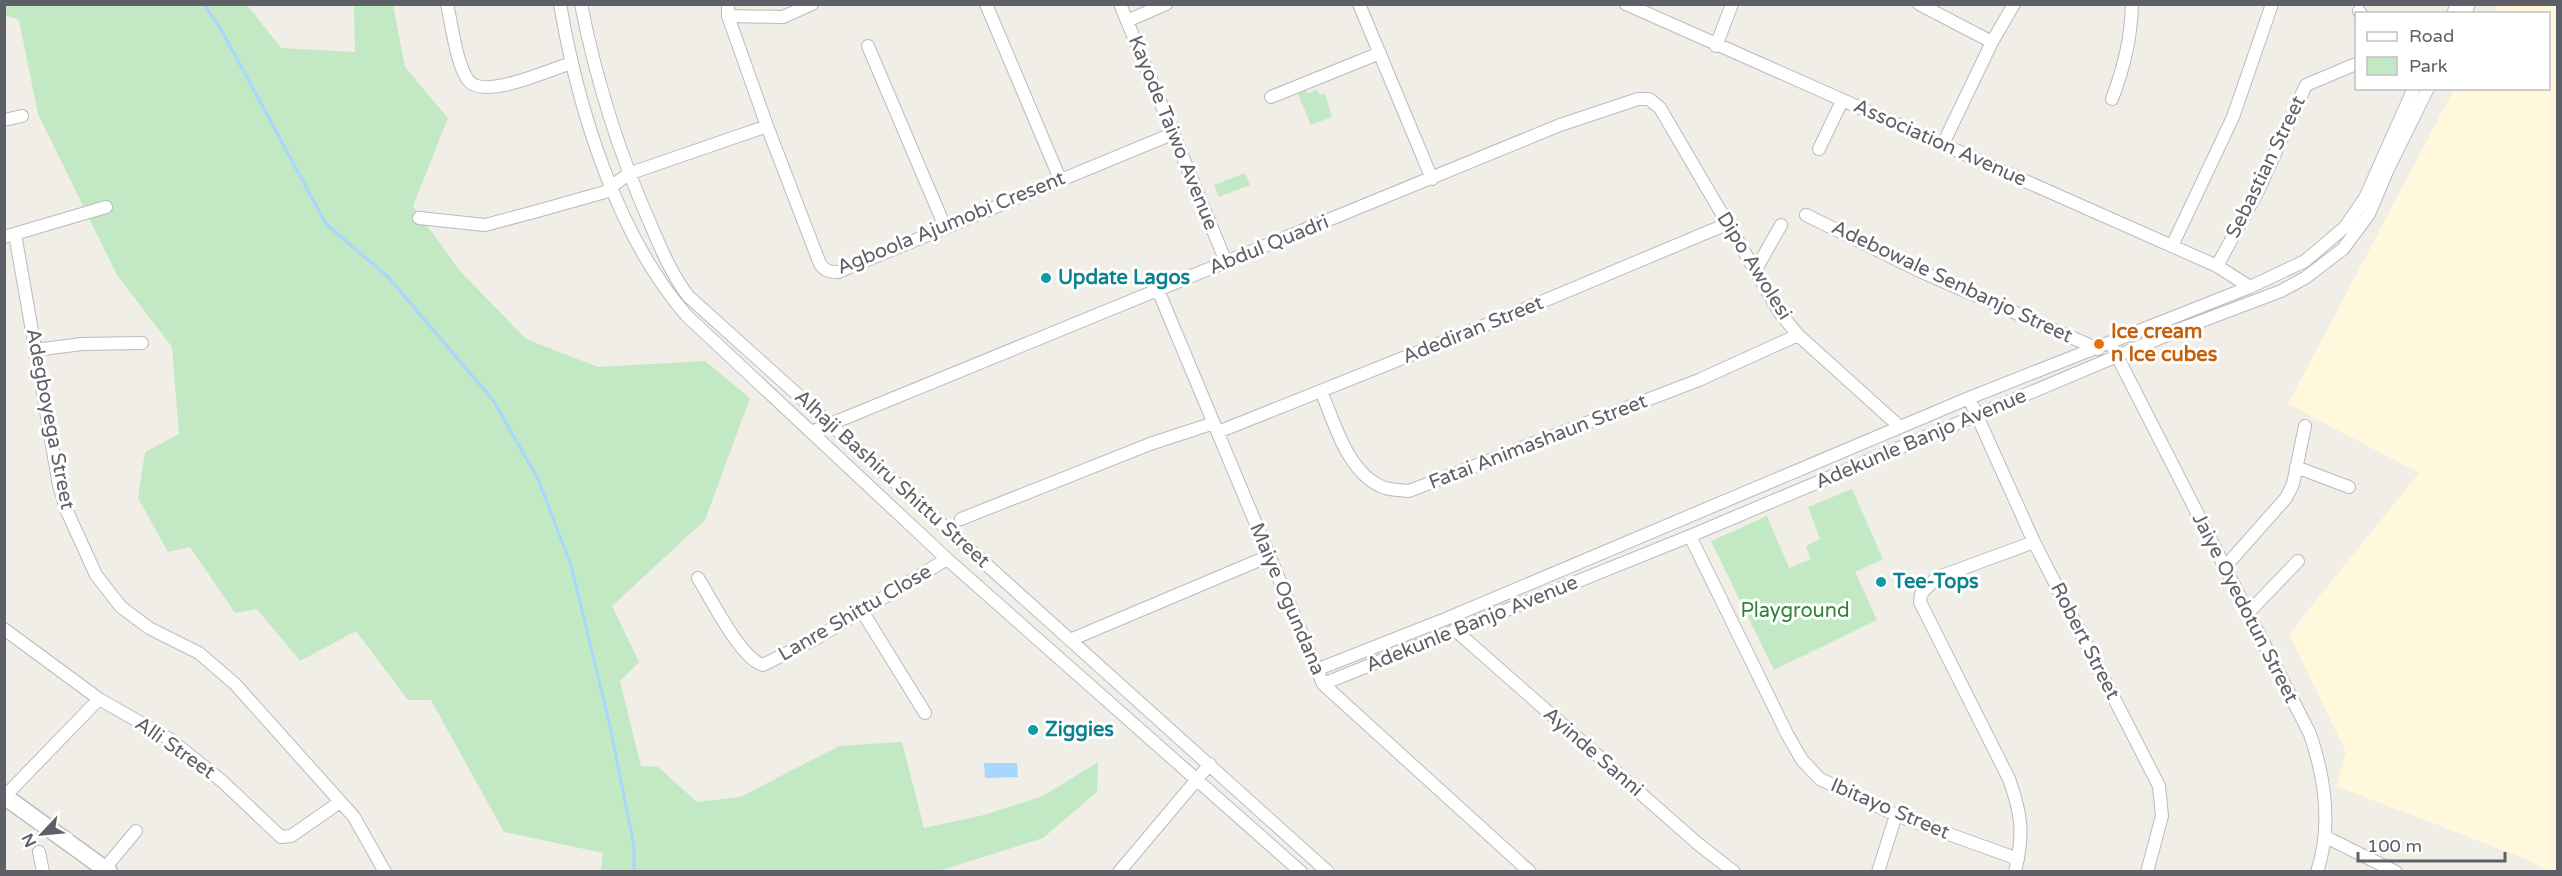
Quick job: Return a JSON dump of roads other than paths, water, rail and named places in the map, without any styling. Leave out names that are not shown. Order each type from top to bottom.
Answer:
[{"type":"street","points":[[447,4],[463,69],[474,86],[483,89],[496,87],[572,63]]},
{"type":"street","name":"Alhaji Bashiru Shittu Street","points":[[560,4],[572,63],[610,188],[664,289],[687,316],[947,559],[1301,872]]},
{"type":"street","name":"Alhaji Bashiru Shittu Street","points":[[581,4],[591,54],[628,174],[673,276],[688,296],[1328,872]]},
{"type":"street","points":[[728,10],[783,17],[812,4]]},
{"type":"street","points":[[986,4],[1060,179]]},
{"type":"street","name":"Kayode Taiwo Avenue","points":[[1120,4],[1226,262]]},
{"type":"street","points":[[1127,21],[1166,4]]},
{"type":"street","points":[[1359,4],[1432,179]]},
{"type":"street","name":"Association Avenue","points":[[1626,4],[1716,46],[2217,266],[2250,287]]},
{"type":"street","points":[[1716,46],[1732,4]]},
{"type":"street","points":[[1919,4],[1992,42]]},
{"type":"street","points":[[1943,144],[1992,42],[2014,4]]},
{"type":"street","points":[[2112,99],[2124,66],[2131,35],[2132,4]]},
{"type":"street","points":[[2172,246],[2233,117],[2272,4]]},
{"type":"street","name":"Agboola Ajumobi Cresent","points":[[728,10],[767,126],[824,270],[838,272],[1172,134]]},
{"type":"street","points":[[868,46],[945,227]]},
{"type":"street","points":[[1271,98],[1380,53]]},
{"type":"street","name":"Sebastian Street","points":[[2217,266],[2258,191],[2306,85],[2355,64]]},
{"type":"street","name":"Adekunle Banjo Avenue","points":[[1316,670],[1449,618],[1969,398],[2098,349],[2250,287],[2305,261],[2345,226],[2365,198],[2413,90]]},
{"type":"street","name":"Adekunle Banjo Avenue","points":[[1323,684],[1690,536],[2116,357],[2281,291],[2305,278],[2343,249],[2369,214],[2388,169],[2427,90]]},
{"type":"street","name":"Abdul Quadri","points":[[811,432],[1560,125],[1638,99],[1649,99],[1660,108]]},
{"type":"street","points":[[1819,149],[1842,101]]},
{"type":"street","name":"Dipo Awolesi","points":[[1660,108],[1780,313],[1798,335],[1900,428]]},
{"type":"street","points":[[4,120],[22,116]]},
{"type":"street","points":[[419,218],[485,225],[605,192],[628,174],[767,126]]},
{"type":"street","points":[[10,236],[106,207]]},
{"type":"street","name":"Adebowale Senbanjo Street","points":[[1806,215],[1922,272],[2098,349]]},
{"type":"street","name":"Adediran Street","points":[[961,519],[1150,444],[1216,427],[1321,392],[1727,224]]},
{"type":"street","points":[[1755,271],[1781,225]]},
{"type":"street","name":"Adegboyega Street","points":[[10,236],[35,350],[59,485],[66,509],[96,575],[121,608],[149,628],[199,653],[218,668],[308,763],[354,817],[384,872]]},
{"type":"street","name":"Maiye Ogundana","points":[[1158,290],[1323,684],[1530,872]]},
{"type":"street","name":"Fatai Animashaun Street","points":[[1321,392],[1348,451],[1363,472],[1386,488],[1409,491],[1699,380],[1798,335]]},
{"type":"street","points":[[35,350],[82,344],[142,343]]},
{"type":"street","name":"Jaiye Oyedotun Street","points":[[2112,343],[2116,357],[2310,734],[2322,773],[2326,837],[2317,872]]},
{"type":"street","name":"Robert Street","points":[[1969,398],[2034,542],[2159,786],[2162,816],[2147,872]]},
{"type":"street","points":[[2224,568],[2286,498],[2305,426]]},
{"type":"street","points":[[2296,467],[2349,487]]},
{"type":"street","name":"Ibitayo Street","points":[[1690,536],[1802,760],[1820,779],[1896,815],[2018,858]]},
{"type":"street","points":[[2014,872],[2022,822],[2009,779],[1920,602],[1921,594],[1927,585],[1936,578],[2034,542]]},
{"type":"street","points":[[1070,640],[1269,556]]},
{"type":"street","name":"Lanre Shittu Close","points":[[698,578],[742,647],[752,660],[763,665],[862,611],[947,559]]},
{"type":"street","points":[[2249,612],[2298,561]]},
{"type":"street","points":[[862,611],[925,712]]},
{"type":"street","name":"Alli Street","points":[[4,630],[99,699],[171,740],[200,762],[281,837],[291,836],[340,802]]},
{"type":"street","name":"Ayinde Sanni","points":[[1455,630],[1697,843],[1734,872]]},
{"type":"street","points":[[99,699],[5,796],[107,870],[136,831]]},
{"type":"street","points":[[1119,872],[1210,764]]},
{"type":"street","points":[[1878,872],[1896,815]]},
{"type":"street","points":[[2326,837],[2396,872]]},
{"type":"street","points":[[39,852],[43,872]]},
{"type":"water","points":[[984,763],[1017,763],[1018,777],[985,778]]},
{"type":"waterway","points":[[204,4],[223,33],[326,224],[388,277],[493,400],[538,479],[571,565],[610,726],[634,846],[634,872]]},
{"type":"place","name":"Update Lagos","points":[[1046,278]]},
{"type":"place","name":"Ice cream n Ice cubes","points":[[2099,344]]},
{"type":"place","name":"Tee-Tops","points":[[1881,582]]},
{"type":"place","name":"Ziggies","points":[[1033,730]]},
{"type":"park label","name":"Playground","points":[[1795,611]]}]
